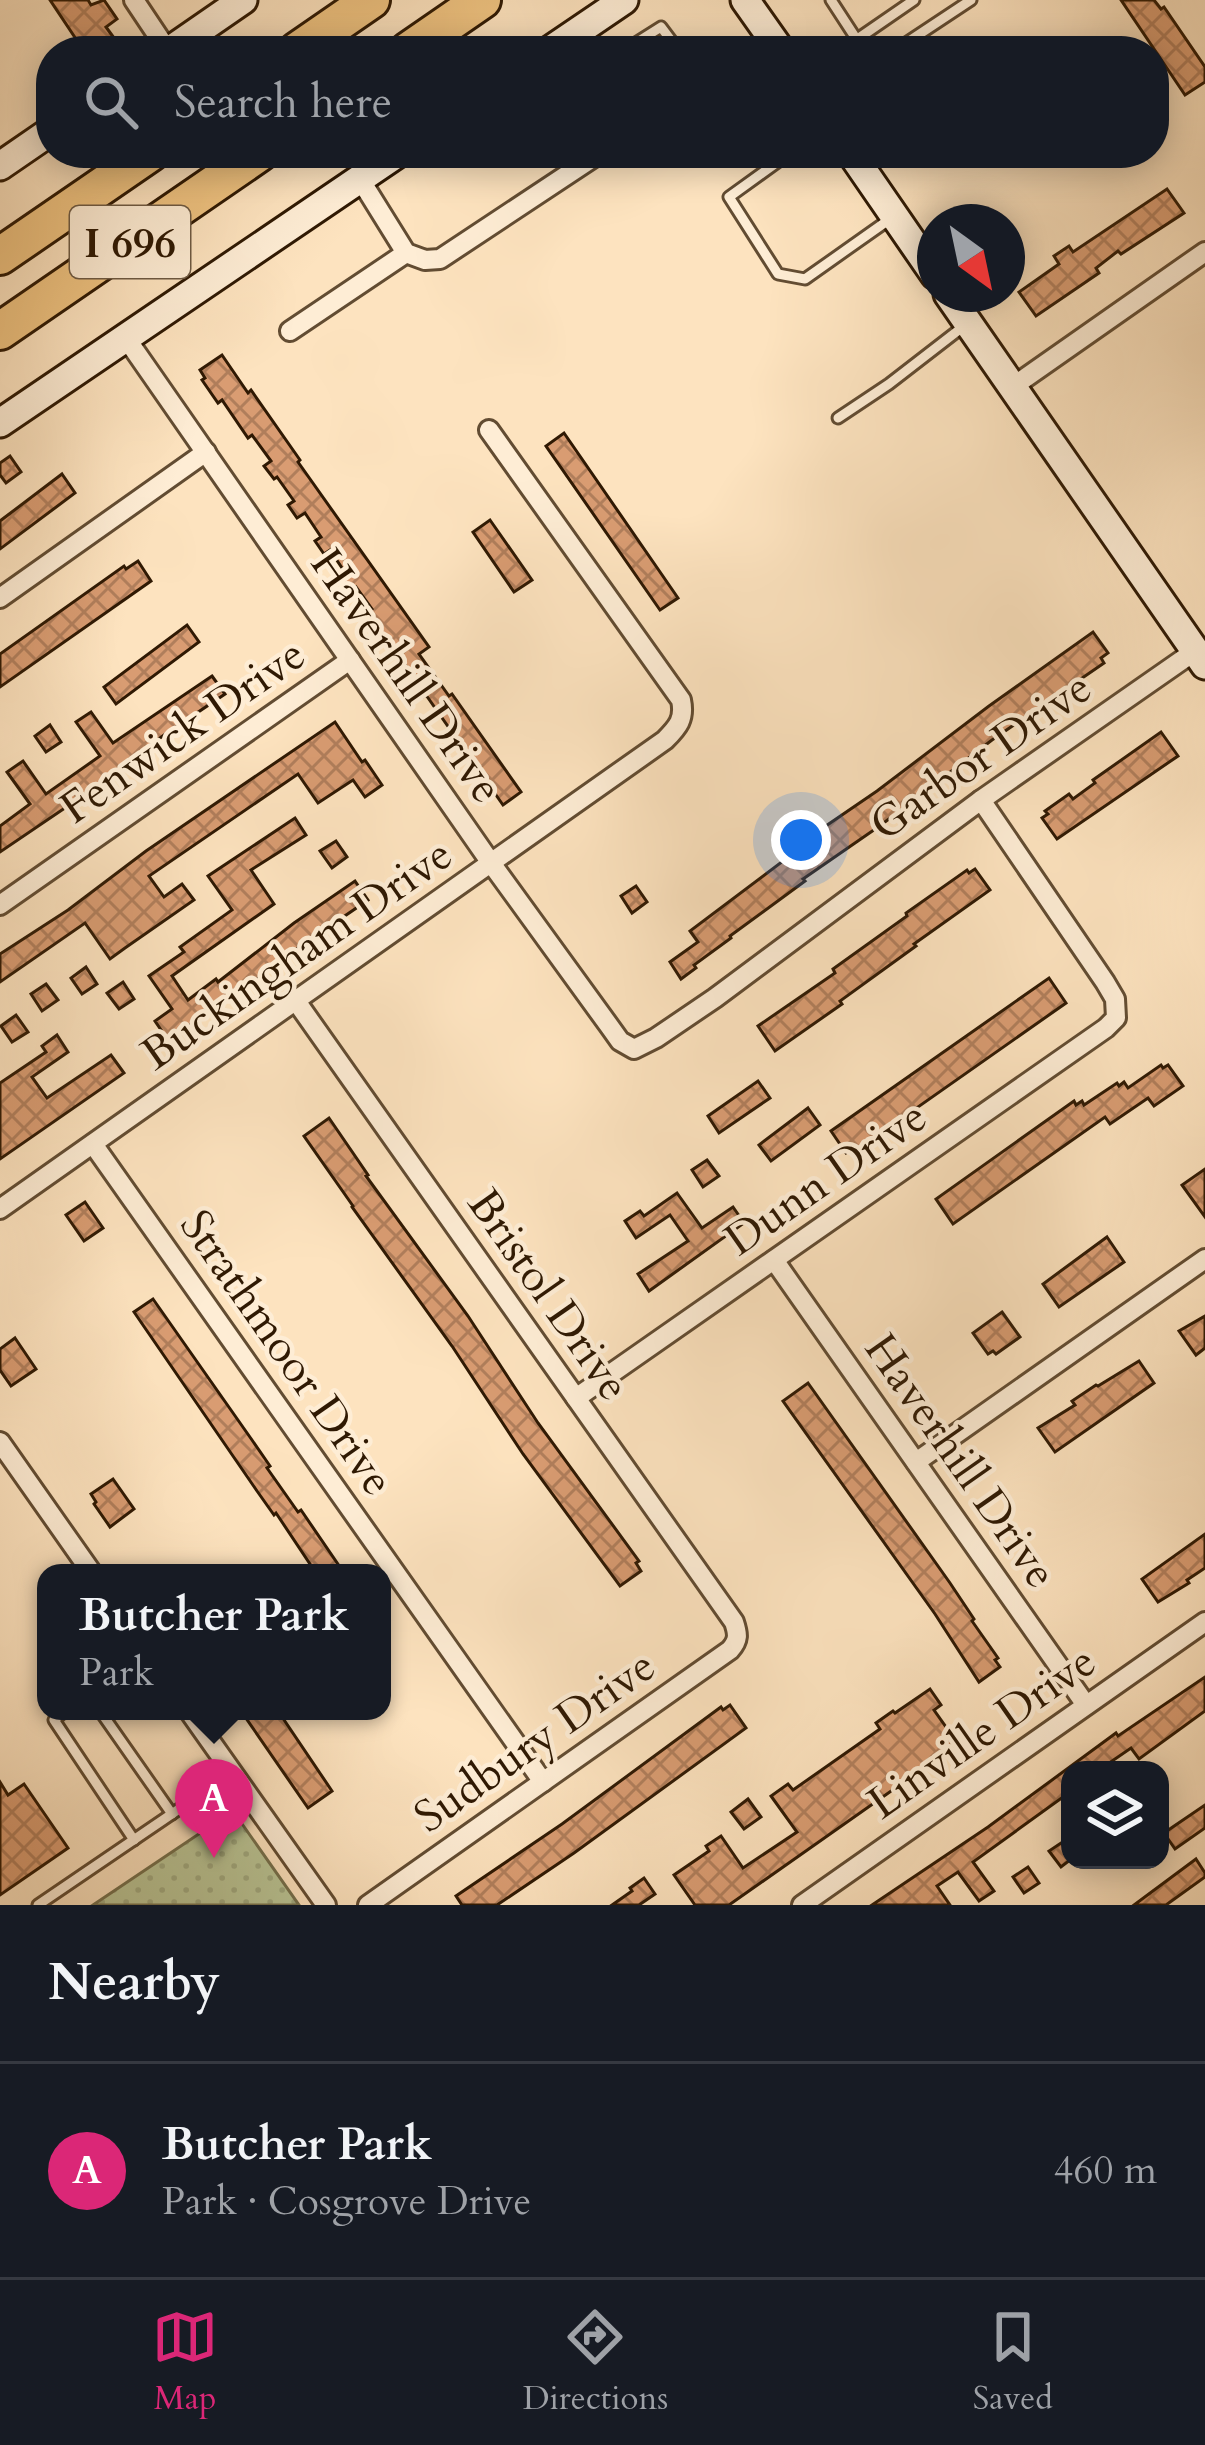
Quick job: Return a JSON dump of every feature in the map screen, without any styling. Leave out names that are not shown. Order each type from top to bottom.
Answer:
[{"type":"highway","points":[[319,36],[371,0]]},
{"type":"highway","points":[[430,36],[482,0]]},
{"type":"highway","name":"I 696","points":[[0,256],[128,168]]},
{"type":"highway","name":"I 696","points":[[0,331],[237,168]]},
{"type":"main road","points":[[190,36],[243,0]]},
{"type":"main road","points":[[579,36],[624,0]]},
{"type":"main road","points":[[745,0],[766,36]]},
{"type":"main road","points":[[0,166],[36,141]]},
{"type":"main road","points":[[0,423],[376,168]]},
{"type":"main road","points":[[861,168],[917,248]]},
{"type":"main road","points":[[961,312],[1200,658]]},
{"type":"street","points":[[134,0],[158,36]]},
{"type":"street","points":[[360,179],[406,253],[440,260],[578,168]]},
{"type":"street","points":[[1011,388],[1205,252]]},
{"type":"street","points":[[290,331],[406,253]]},
{"type":"street","name":"Haverhill Drive","points":[[126,338],[491,863],[620,1041],[634,1049]]},
{"type":"street","name":"Buckingham Drive","points":[[0,1209],[680,725],[681,700],[489,430]]},
{"type":"street","points":[[0,598],[206,452]]},
{"type":"street","name":"Garbor Drive","points":[[634,1049],[715,998],[981,800],[1200,658]]},
{"type":"street","name":"Fenwick Drive","points":[[0,905],[350,660]]},
{"type":"street","name":"Dunn Drive","points":[[576,1398],[1116,1018],[1114,999],[1105,982],[981,800]]},
{"type":"street","name":"Bristol Drive","points":[[296,1001],[738,1633]]},
{"type":"street","name":"Strathmoor Drive","points":[[93,1144],[389,1564]]},
{"type":"street","points":[[916,1462],[1205,1258]]},
{"type":"street","name":"Haverhill Drive","points":[[774,1261],[1086,1705]]},
{"type":"street","points":[[0,1442],[86,1564]]},
{"type":"street","name":"Strathmoor Drive","points":[[391,1567],[543,1783]]},
{"type":"street","name":"Linville Drive","points":[[802,1905],[1205,1622]]},
{"type":"street","name":"Sudbury Drive","points":[[368,1905],[730,1650],[738,1633]]},
{"type":"street","points":[[195,1720],[326,1905]]},
{"type":"lane","points":[[831,0],[854,36]]},
{"type":"lane","points":[[863,36],[914,0]]},
{"type":"lane","points":[[917,36],[971,0]]},
{"type":"lane","points":[[769,168],[729,197],[778,274],[805,279],[895,216]]},
{"type":"lane","points":[[838,418],[968,322]]},
{"type":"lane","points":[[54,1720],[134,1840]]},
{"type":"lane","points":[[106,1720],[172,1814]]},
{"type":"lane","points":[[38,1905],[233,1773]]},
{"type":"green space","points":[[233,1811],[299,1905],[93,1905]]},
{"type":"building","points":[[50,0],[88,0],[91,5],[104,0],[117,19],[106,27],[113,36],[74,36]]},
{"type":"building","points":[[1121,0],[1154,0],[1164,7],[1205,67],[1205,82],[1185,95],[1169,71],[1169,36],[1145,36]]},
{"type":"building","points":[[1167,189],[1184,213],[1121,254],[1118,251],[1096,268],[1099,273],[1036,316],[1025,300],[1025,288],[1059,264],[1054,256],[1069,246],[1073,252]]},
{"type":"building","points":[[222,355],[429,647],[419,654],[521,792],[503,805],[366,614],[372,609],[356,587],[350,592],[340,579],[346,574],[330,550],[324,554],[315,541],[321,537],[305,513],[297,518],[288,505],[294,501],[264,466],[271,461],[202,380],[200,370]]},
{"type":"building","points":[[564,433],[678,598],[660,610],[546,446]]},
{"type":"building","points":[[10,456],[21,472],[6,483],[0,463]]},
{"type":"building","points":[[62,474],[75,493],[0,549],[0,521]]},
{"type":"building","points":[[490,520],[532,580],[514,592],[473,532]]},
{"type":"building","points":[[138,561],[151,581],[0,687],[0,654],[124,566]]},
{"type":"building","points":[[187,625],[199,642],[116,704],[104,687]]},
{"type":"building","points":[[1093,632],[1108,653],[1101,658],[1104,663],[803,879],[681,979],[670,962],[698,942],[690,931],[801,843]]},
{"type":"building","points":[[212,676],[225,694],[0,852],[0,826],[30,804],[7,772],[23,761],[46,794],[100,756],[76,722],[91,712],[113,743]]},
{"type":"building","points":[[335,722],[382,785],[365,797],[353,780],[318,803],[298,774],[149,876],[164,897],[182,884],[194,900],[110,959],[85,923],[0,982],[0,954]]},
{"type":"building","points":[[50,725],[61,742],[46,752],[35,736]]},
{"type":"building","points":[[1161,732],[1178,756],[1057,839],[1042,818],[1048,814],[1045,811],[1069,794],[1073,799]]},
{"type":"building","points":[[295,818],[306,835],[251,870],[274,904],[172,976],[188,1000],[355,881],[368,900],[168,1040],[155,1021],[172,1009],[149,976],[232,910],[208,876]]},
{"type":"building","points":[[336,841],[347,857],[332,868],[320,851]]},
{"type":"building","points":[[975,869],[990,890],[775,1051],[758,1026],[835,973],[833,969],[906,913]]},
{"type":"building","points":[[636,886],[647,902],[632,913],[621,896]]},
{"type":"building","points":[[86,967],[97,984],[82,994],[71,978]]},
{"type":"building","points":[[1049,978],[1066,1003],[854,1152],[846,1153],[831,1131]]},
{"type":"building","points":[[123,982],[134,999],[119,1009],[107,993]]},
{"type":"building","points":[[46,984],[58,1000],[42,1011],[31,994]]},
{"type":"building","points":[[16,1015],[28,1032],[12,1042],[1,1026]]},
{"type":"building","points":[[57,1035],[68,1052],[32,1077],[47,1098],[111,1055],[124,1073],[0,1159],[0,1083],[46,1052],[42,1046]]},
{"type":"building","points":[[1168,1065],[1183,1086],[1154,1106],[1148,1098],[1110,1124],[1105,1117],[953,1224],[936,1199],[1074,1101],[1084,1105],[1117,1083],[1124,1082],[1128,1088]]},
{"type":"building","points":[[758,1081],[770,1098],[719,1133],[708,1116]]},
{"type":"building","points":[[808,1108],[820,1125],[771,1161],[759,1145]]},
{"type":"building","points":[[329,1118],[538,1423],[639,1561],[641,1571],[620,1586],[304,1136]]},
{"type":"building","points":[[707,1160],[719,1176],[703,1187],[692,1170]]},
{"type":"building","points":[[1205,1169],[1205,1217],[1182,1185]]},
{"type":"building","points":[[677,1193],[702,1228],[733,1207],[744,1223],[649,1291],[638,1274],[688,1241],[670,1215],[636,1238],[625,1221],[640,1211],[644,1216]]},
{"type":"building","points":[[85,1202],[103,1228],[84,1241],[66,1215]]},
{"type":"building","points":[[1107,1237],[1124,1262],[1059,1307],[1043,1284]]},
{"type":"building","points":[[153,1299],[338,1564],[310,1564],[134,1312]]},
{"type":"building","points":[[1002,1312],[1020,1337],[996,1354],[988,1354],[973,1333]]},
{"type":"building","points":[[1205,1316],[1205,1348],[1196,1355],[1179,1331]]},
{"type":"building","points":[[15,1338],[36,1369],[11,1386],[0,1370],[0,1349]]},
{"type":"building","points":[[1139,1361],[1154,1383],[1055,1452],[1038,1428],[1096,1385]]},
{"type":"building","points":[[808,1383],[998,1658],[1000,1667],[979,1682],[783,1401]]},
{"type":"building","points":[[113,1479],[134,1509],[110,1527],[91,1494]]},
{"type":"building","points":[[1205,1534],[1205,1568],[1158,1602],[1142,1579]]},
{"type":"building","points":[[1205,1677],[1205,1711],[1139,1759],[1131,1748],[1112,1761],[1078,1761],[1116,1733],[1118,1736]]},
{"type":"building","points":[[930,1689],[941,1705],[934,1710],[958,1744],[729,1905],[695,1905],[674,1875],[709,1851],[706,1846],[721,1836],[743,1868],[797,1832],[771,1796],[788,1784],[793,1790],[880,1729],[876,1723]]},
{"type":"building","points":[[730,1705],[746,1728],[497,1905],[462,1905],[456,1896]]},
{"type":"building","points":[[247,1720],[284,1720],[332,1791],[308,1808]]},
{"type":"building","points":[[1061,1773],[1061,1798],[973,1862],[994,1891],[979,1901],[958,1872],[937,1886],[950,1905],[872,1905]]},
{"type":"building","points":[[0,1782],[8,1795],[24,1784],[68,1848],[0,1895]]},
{"type":"building","points":[[748,1799],[761,1817],[744,1829],[731,1812]]},
{"type":"building","points":[[1205,1805],[1205,1828],[1175,1849],[1169,1830]]},
{"type":"building","points":[[1061,1843],[1061,1867],[1049,1851]]},
{"type":"building","points":[[1196,1859],[1205,1877],[1166,1905],[1134,1905]]},
{"type":"building","points":[[1028,1867],[1039,1883],[1024,1893],[1013,1877]]},
{"type":"building","points":[[644,1878],[655,1894],[639,1905],[612,1905],[632,1891]]},
{"type":"place","name":"Butcher Park","points":[[214,1858]]}]
